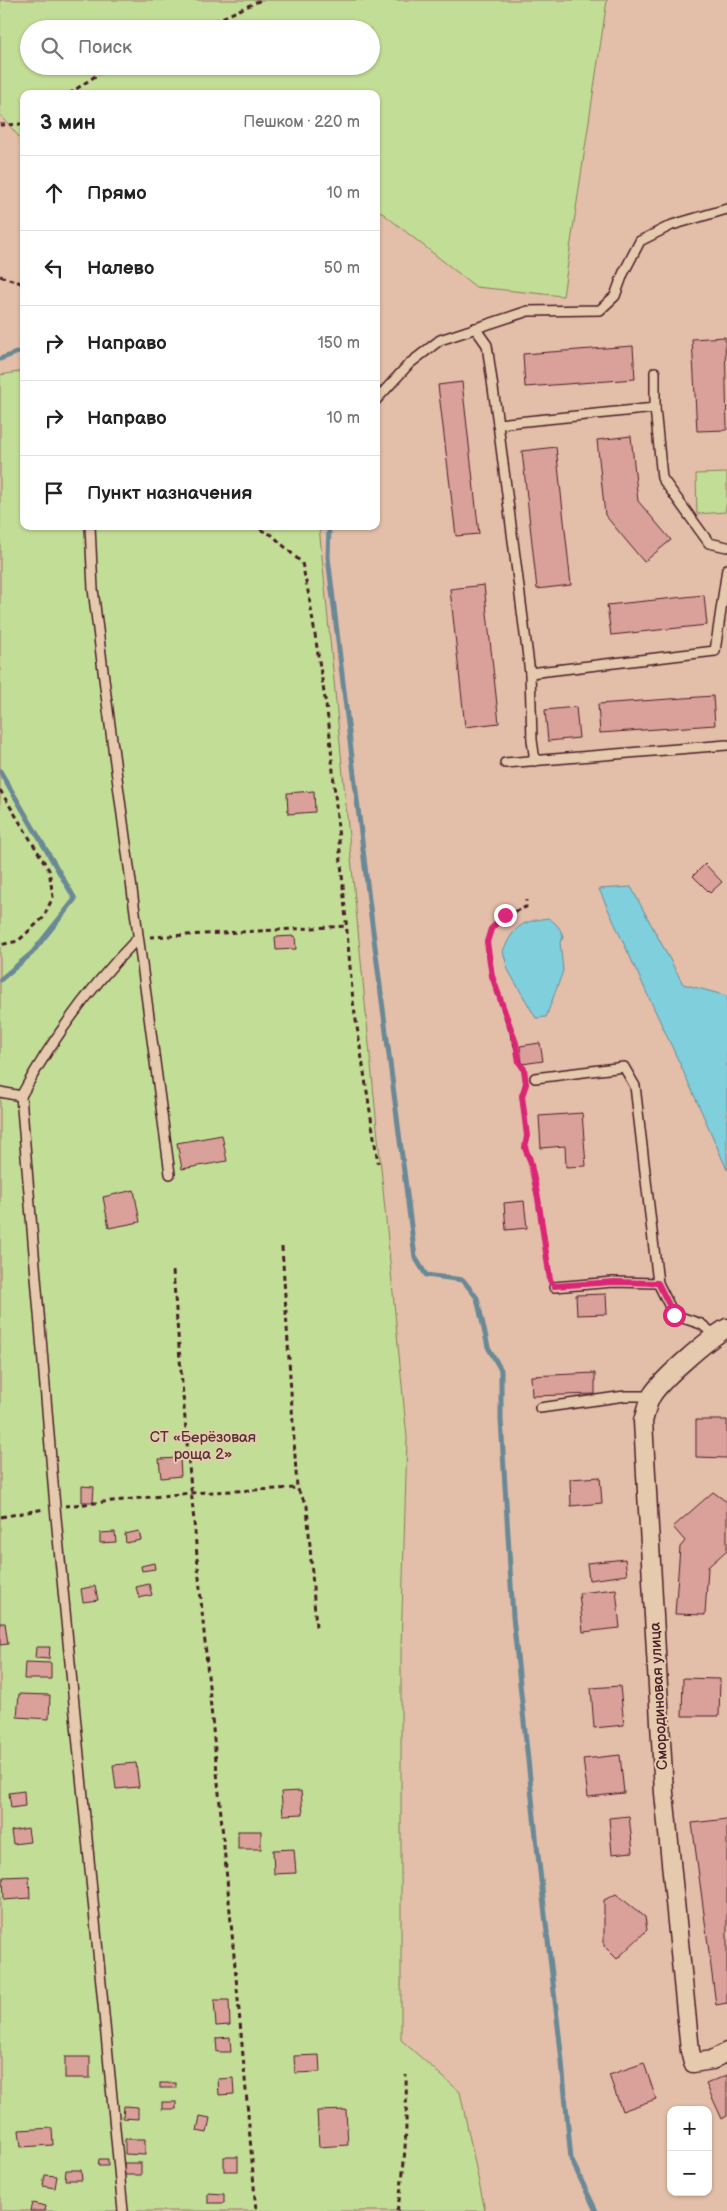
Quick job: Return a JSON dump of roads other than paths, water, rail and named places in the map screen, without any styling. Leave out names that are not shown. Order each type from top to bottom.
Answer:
[{"type":"street","name":"Смородиновая улица","points":[[721,1331],[664,1381],[651,1396],[643,1421],[664,1793],[690,2051],[693,2063],[712,2060],[727,2052]]},
{"type":"lane","points":[[380,396],[409,364],[440,340],[528,311],[600,310],[615,296],[623,274],[640,241],[672,225],[727,209]]},
{"type":"lane","points":[[475,328],[487,345],[498,424],[530,673],[532,740],[535,761]]},
{"type":"lane","points":[[654,372],[654,408],[662,478],[710,543],[727,547]]},
{"type":"lane","points":[[498,424],[654,408]]},
{"type":"lane","points":[[90,530],[97,618],[170,1174]]},
{"type":"lane","points":[[530,673],[715,651],[727,570]]},
{"type":"lane","points":[[505,764],[727,745]]},
{"type":"lane","points":[[123,2211],[55,1507],[21,1096],[38,1064],[82,1004],[110,967],[138,938]]},
{"type":"lane","points":[[535,1078],[624,1067],[635,1086],[658,1283],[674,1315],[721,1331]]},
{"type":"lane","points":[[0,1092],[21,1096]]},
{"type":"lane","points":[[554,1286],[614,1282],[658,1283]]},
{"type":"lane","points":[[540,1408],[625,1396],[651,1396]]},
{"type":"water","points":[[631,887],[683,984],[727,996],[727,1170],[599,889]]},
{"type":"water","points":[[548,918],[558,926],[562,934],[563,938],[560,942],[563,971],[546,1017],[536,1018],[508,970],[503,951],[511,935],[520,926],[531,921]]},
{"type":"waterway","points":[[0,359],[20,352]]},
{"type":"waterway","points":[[329,530],[328,557],[369,900],[415,1257],[426,1275],[463,1280],[477,1298],[488,1347],[501,1370],[501,1420],[513,1617],[571,2159],[596,2211]]},
{"type":"waterway","points":[[0,771],[75,899],[32,953],[0,980]]},
{"type":"park label","name":"СТ «Берёзовая роща 2»","points":[[203,1446]]}]
